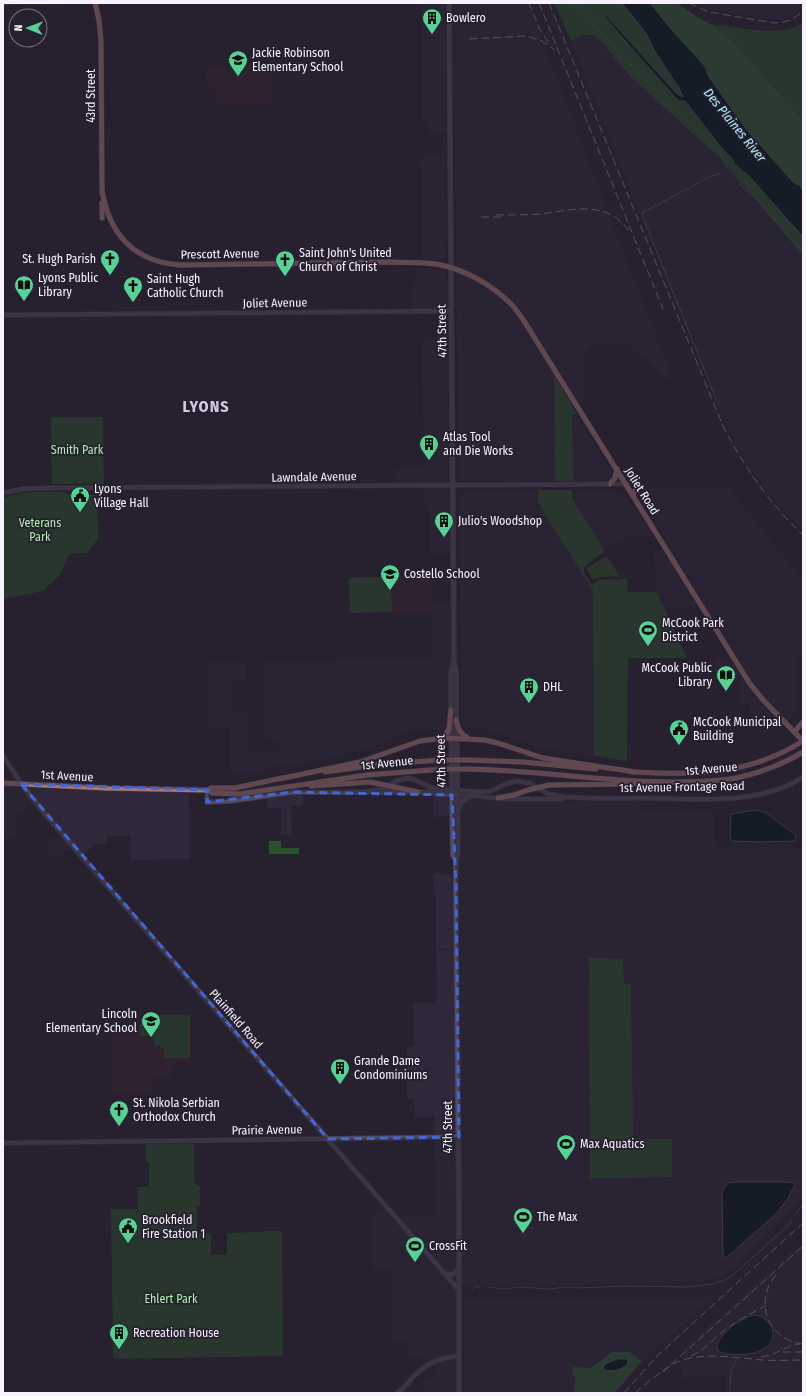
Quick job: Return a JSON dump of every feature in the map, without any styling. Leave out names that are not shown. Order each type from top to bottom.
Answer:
[{"type":"main road","name":"43rd Street","points":[[95,3],[99,20],[101,41],[102,190]]},
{"type":"main road","name":"47th Street","points":[[449,3],[454,660],[456,672],[456,720],[452,792],[453,855],[456,861]]},
{"type":"main road","points":[[102,190],[102,218]]},
{"type":"main road","name":"Prescott Avenue","points":[[102,190],[104,204],[109,218],[121,237],[136,251],[158,262],[180,265],[417,263],[435,264],[451,268]]},
{"type":"main road","name":"Joliet Road","points":[[451,268],[483,282],[498,292],[512,305],[531,331],[750,684],[803,741]]},
{"type":"main road","points":[[610,484],[615,478],[617,470]]},
{"type":"main road","points":[[633,495],[638,484]]},
{"type":"main road","name":"47th Street","points":[[454,660],[452,672],[451,710],[458,792],[458,855],[456,861],[459,1393]]},
{"type":"main road","points":[[440,738],[446,735],[449,728],[451,710]]},
{"type":"main road","points":[[456,720],[461,734],[471,739]]},
{"type":"main road","points":[[794,732],[803,722]]},
{"type":"main road","points":[[279,779],[360,762],[420,741],[440,738],[471,739],[495,742],[548,758],[635,772]]},
{"type":"main road","name":"1st Avenue","points":[[3,783],[107,788],[208,790],[212,788],[236,788],[279,779],[368,766],[412,761],[442,760],[523,762],[635,772],[671,773],[724,770],[746,767],[775,757],[803,741]]},
{"type":"main road","name":"1st Avenue","points":[[208,790],[211,793],[231,794],[367,775],[444,769],[513,771],[632,781],[692,782],[746,776],[774,767],[803,752]]},
{"type":"main road","points":[[272,789],[360,782],[390,785],[418,792]]},
{"type":"main road","points":[[498,798],[514,796],[538,787],[558,785],[692,782]]},
{"type":"main road","points":[[458,809],[462,801],[471,796]]},
{"type":"main road","points":[[444,1273],[448,1275],[454,1274],[459,1266]]},
{"type":"street","name":"Joliet Avenue","points":[[3,315],[451,311]]},
{"type":"street","name":"Lawndale Avenue","points":[[3,493],[22,489],[47,488],[627,484]]},
{"type":"street","name":"Plainfield Road","points":[[3,756],[21,784],[51,822],[459,1290]]},
{"type":"street","name":"1st Avenue Frontage Road","points":[[458,792],[471,796],[498,798],[738,798],[765,793],[803,777]]},
{"type":"street","name":"1st Avenue Frontage Road","points":[[364,792],[381,790],[399,780],[407,778],[432,788],[452,792]]},
{"type":"street","name":"1st Avenue Frontage Road","points":[[208,790],[207,802],[231,801],[292,792],[479,792],[491,791],[508,783],[517,781],[530,783],[543,791],[554,795],[582,798]]},
{"type":"street","name":"Prairie Avenue","points":[[3,1143],[458,1137]]},
{"type":"street","points":[[397,1393],[429,1364],[436,1360],[459,1356]]},
{"type":"highlighted area","points":[[21,784],[208,790],[207,802],[293,792],[452,795],[456,885],[459,1137],[328,1139]]},
{"type":"shaded area","points":[[421,3],[445,3],[446,133],[428,133],[428,123],[422,123]]},
{"type":"shaded area","points":[[453,3],[528,3],[675,385],[628,344],[590,345],[583,353],[583,401],[577,402],[554,367],[555,481],[459,481]]},
{"type":"shaded area","points":[[693,3],[803,3],[803,6],[792,16],[781,20],[775,20],[713,10]]},
{"type":"shaded area","points":[[588,35],[594,35],[599,39],[631,77],[727,165],[803,256],[803,528],[783,510],[750,467],[732,436],[716,401],[571,41]]},
{"type":"shaded area","name":"Jackie Robinson Elementary School","points":[[271,67],[271,105],[215,105],[215,87],[206,86],[206,68]]},
{"type":"shaded area","points":[[421,157],[445,157],[446,257],[442,261],[422,258]]},
{"type":"shaded area","points":[[415,267],[433,269],[446,274],[450,310],[412,310],[412,284],[415,284]]},
{"type":"shaded area","points":[[438,312],[451,312],[453,554],[430,554],[430,506],[425,506],[424,487],[395,487],[395,468],[423,468],[422,340],[438,339]]},
{"type":"shaded area","points":[[572,414],[577,414],[613,473],[608,481],[574,482]]},
{"type":"shaded area","points":[[729,488],[803,580],[803,658],[797,659],[797,699],[794,713],[788,725],[750,681],[640,496],[643,489]]},
{"type":"shaded area","points":[[465,490],[538,490],[538,503],[593,591],[594,756],[543,748],[489,730],[464,727],[461,723],[460,493]]},
{"type":"shaded area","points":[[572,490],[611,490],[622,494],[657,536],[626,536],[603,550],[572,498]]},
{"type":"shaded area","points":[[654,549],[665,549],[699,605],[665,610],[657,592]]},
{"type":"shaded area","name":"Costello School","points":[[431,576],[431,612],[350,613],[349,577]]},
{"type":"shaded area","points":[[453,604],[453,660],[446,730],[412,730],[365,750],[295,765],[267,766],[264,773],[230,773],[230,727],[208,727],[207,661],[246,662],[246,680],[231,681],[231,713],[247,713],[247,753],[280,753],[280,739],[265,739],[264,662],[431,660],[431,605]]},
{"type":"shaded area","points":[[715,659],[733,659],[776,715],[750,715],[749,702],[740,702],[740,681],[732,681],[732,676],[729,675],[715,676]]},
{"type":"shaded area","points":[[3,784],[189,791],[190,859],[131,860],[130,837],[107,835],[107,841],[104,844],[96,844],[82,856],[78,850],[64,850],[63,856],[48,856],[48,838],[64,837],[35,801],[15,816],[15,837],[3,837]]},
{"type":"shaded area","points":[[303,793],[303,806],[291,806],[292,835],[281,835],[281,808],[267,808],[267,796]]},
{"type":"shaded area","points":[[433,794],[451,795],[451,816],[433,817]]},
{"type":"shaded area","points":[[472,799],[546,802],[639,801],[644,811],[714,810],[715,848],[803,848],[803,1198],[731,1271],[703,1281],[552,1285],[460,1285],[461,953],[458,861],[461,809],[465,802]]},
{"type":"shaded area","points":[[433,874],[455,874],[456,949],[436,949],[436,896],[434,896]]},
{"type":"shaded area","points":[[436,950],[456,950],[458,1265],[452,1273],[444,1272],[396,1217],[437,1216],[434,1117],[415,1117],[414,1099],[407,1099],[407,1047],[414,1047],[414,1003],[437,1003]]},
{"type":"shaded area","name":"Lincoln Elementary School","points":[[191,1014],[191,1062],[172,1062],[171,1077],[152,1077],[152,1094],[112,1094],[112,1015]]},
{"type":"shaded area","points":[[385,1208],[458,1291],[458,1356],[429,1363],[424,1357],[408,1357],[407,1341],[393,1341],[392,1270],[373,1270],[373,1215],[378,1214]]},
{"type":"shaded area","points":[[803,1241],[803,1393],[726,1393],[725,1374],[699,1376],[682,1380],[681,1351]]},
{"type":"shaded area","points":[[712,1299],[642,1361],[630,1352],[612,1352],[576,1377],[573,1393],[464,1393],[463,1300]]},
{"type":"shaded area","points":[[458,1357],[458,1393],[424,1393],[424,1380],[436,1379],[436,1361]]},
{"type":"green space","points":[[3,3],[88,3],[88,4],[3,5]]},
{"type":"green space","points":[[554,3],[622,3],[646,33],[654,50],[679,88],[683,97],[677,94],[605,14],[632,50],[679,101],[685,101],[720,146],[733,160],[733,163],[749,176],[803,237],[803,256],[727,165],[631,77],[599,39],[589,35],[582,36],[571,41]]},
{"type":"green space","points":[[650,3],[677,3],[699,18],[715,26],[732,40],[803,120],[803,191],[792,181],[746,129],[709,77],[704,65],[671,29]]},
{"type":"green space","points":[[803,23],[803,120],[732,40],[715,26],[721,25],[752,30],[773,31],[794,28]]},
{"type":"green space","points":[[554,375],[577,414],[572,414],[574,482],[555,481]]},
{"type":"green space","name":"Smith Park","points":[[51,417],[103,417],[104,484],[52,484]]},
{"type":"green space","points":[[538,490],[572,490],[572,498],[605,552],[592,560],[584,568],[588,580],[592,585],[599,580],[627,579],[628,592],[657,592],[687,658],[628,658],[627,761],[594,756],[593,591],[538,503]]},
{"type":"green space","name":"Veterans Park","points":[[66,492],[69,494],[93,495],[97,493],[98,539],[87,553],[70,553],[59,576],[43,591],[3,599],[3,498],[11,495],[26,493]]},
{"type":"green space","points":[[607,556],[620,577],[606,576],[592,579],[587,568]]},
{"type":"green space","points":[[349,577],[391,577],[392,612],[350,613]]},
{"type":"green space","points":[[269,841],[281,841],[281,848],[299,848],[299,854],[269,854]]},
{"type":"green space","points":[[589,958],[623,959],[624,984],[631,984],[633,1139],[672,1139],[672,1177],[590,1178]]},
{"type":"green space","points":[[157,1015],[190,1015],[190,1058],[164,1058],[164,1050],[160,1046],[154,1046],[154,1036],[140,1036],[140,1024],[157,1024]]},
{"type":"green space","name":"Ehlert Park","points":[[146,1144],[194,1145],[194,1181],[200,1187],[200,1206],[197,1207],[197,1233],[211,1233],[211,1255],[227,1255],[227,1233],[282,1232],[282,1356],[116,1359],[113,1356],[111,1209],[138,1209],[138,1187],[149,1187],[149,1162],[146,1162]]},
{"type":"green space","points":[[612,1352],[630,1352],[642,1361],[615,1393],[573,1393],[576,1377],[572,1376],[573,1367],[590,1368]]},
{"type":"water","name":"Des Plaines River","points":[[622,3],[650,3],[671,29],[704,65],[709,77],[746,129],[792,181],[797,185],[799,184],[803,191],[803,237],[749,176],[734,164],[733,160],[720,146],[685,101],[679,101],[604,16],[605,14],[677,94],[683,97],[679,88],[654,50],[646,33]]},
{"type":"water","points":[[755,810],[765,812],[794,834],[796,836],[795,841],[732,841],[730,836],[731,814]]},
{"type":"water","points":[[730,1182],[796,1183],[787,1200],[775,1215],[726,1258],[723,1255],[722,1192],[725,1186]]},
{"type":"water","points":[[754,1315],[762,1317],[770,1325],[772,1330],[773,1336],[771,1343],[766,1348],[750,1354],[741,1355],[718,1351],[717,1345],[719,1340],[727,1330],[743,1319]]},
{"type":"water","points":[[617,1359],[626,1359],[628,1361],[627,1365],[614,1371],[608,1371],[603,1368],[605,1364]]},
{"type":"waterway","points":[[574,3],[640,75],[708,140],[721,155],[728,169],[739,180],[743,188],[757,199],[803,252]]},
{"type":"waterway","points":[[716,399],[642,213],[711,176],[720,174]]},
{"type":"waterway","points":[[796,1214],[803,1204]]},
{"type":"waterway","points":[[488,1287],[504,1289],[521,1287],[547,1289],[624,1286],[688,1287],[713,1284],[727,1279],[734,1274],[789,1225],[792,1220]]},
{"type":"waterway","points":[[472,1290],[476,1286],[480,1288]]},
{"type":"waterway","points":[[730,1393],[731,1371],[737,1359]]},
{"type":"railway","points":[[529,3],[540,30],[548,42]]},
{"type":"railway","points":[[539,3],[663,309]]},
{"type":"railway","points":[[549,3],[723,426],[758,484],[780,511],[803,535]]},
{"type":"railway","points":[[689,3],[709,12],[774,23],[790,20],[803,11]]},
{"type":"railway","points":[[469,39],[526,36],[542,41],[555,50]]},
{"type":"railway","points":[[496,215],[540,214],[588,209],[610,214],[620,221],[629,231]]},
{"type":"railway","points":[[481,217],[501,217]]},
{"type":"railway","points":[[624,1393],[657,1356],[803,1223]]},
{"type":"railway","points":[[662,1372],[803,1246]]},
{"type":"railway","points":[[776,1275],[769,1286],[766,1297],[765,1308],[768,1318],[773,1328],[781,1335],[791,1341],[803,1344]]},
{"type":"railway","points":[[691,1356],[705,1347],[722,1332],[765,1306]]},
{"type":"railway","points":[[761,1357],[771,1355],[790,1346],[800,1344]]},
{"type":"railway","points":[[783,1352],[803,1352]]},
{"type":"railway","points":[[635,1393],[668,1367],[689,1358],[710,1356],[768,1360],[803,1360]]},
{"type":"place","name":"Bowlero","points":[[432,35]]},
{"type":"place","name":"Jackie Robinson Elementary School","points":[[238,77]]},
{"type":"place","name":"St. Hugh Parish","points":[[110,276]]},
{"type":"place","name":"Saint John's United Church of Christ","points":[[285,277]]},
{"type":"place","name":"Lyons Public Library","points":[[24,302]]},
{"type":"place","name":"Saint Hugh Catholic Church","points":[[133,303]]},
{"type":"place","name":"Atlas Tool and Die Works","points":[[429,461]]},
{"type":"place","name":"Lyons Village Hall","points":[[80,513]]},
{"type":"place","name":"Julio's Woodshop","points":[[444,538]]},
{"type":"place","name":"Costello School","points":[[390,591]]},
{"type":"place","name":"McCook Park District","points":[[648,647]]},
{"type":"place","name":"McCook Public Library","points":[[726,692]]},
{"type":"place","name":"DHL","points":[[529,704]]},
{"type":"place","name":"McCook Municipal Building","points":[[679,746]]},
{"type":"place","name":"Lincoln Elementary School","points":[[151,1038]]},
{"type":"place","name":"Grande Dame Condominiums","points":[[340,1085]]},
{"type":"place","name":"St. Nikola Serbian Orthodox Church","points":[[119,1127]]},
{"type":"place","name":"Max Aquatics","points":[[566,1161]]},
{"type":"place","name":"The Max","points":[[523,1234]]},
{"type":"place","name":"Brookfield Fire Station 1","points":[[128,1244]]},
{"type":"place","name":"CrossFit","points":[[415,1263]]},
{"type":"place","name":"Recreation House","points":[[119,1350]]},
{"type":"district","name":"LYONS","points":[[206,406]]}]
